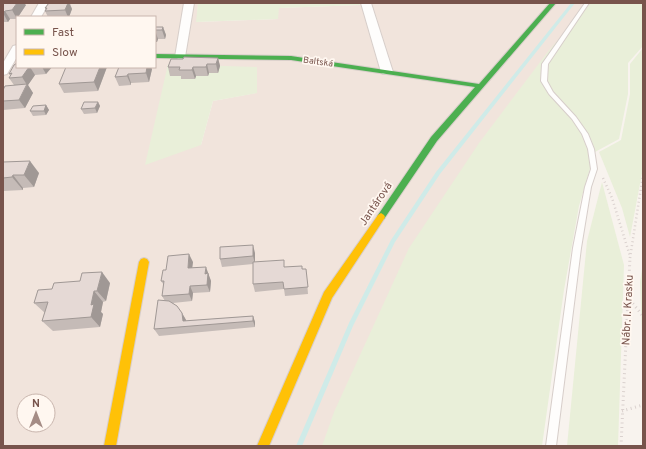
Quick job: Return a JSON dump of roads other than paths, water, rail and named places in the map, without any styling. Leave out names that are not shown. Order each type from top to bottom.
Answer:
[{"type":"street","points":[[37,16],[44,3]]},
{"type":"street","points":[[180,57],[190,3]]},
{"type":"street","points":[[366,3],[387,72]]},
{"type":"street","name":"Jantárová","points":[[263,446],[328,295],[434,139],[553,3]]},
{"type":"street","points":[[3,72],[13,53]]},
{"type":"street","name":"Baltská","points":[[156,56],[291,58],[480,86]]},
{"type":"street","points":[[110,446],[144,262]]},
{"type":"lane","points":[[552,446],[554,417],[577,248],[588,186],[594,169],[591,149],[585,134],[574,118],[551,94],[544,80],[545,64],[587,3]]},
{"type":"waterway","points":[[299,446],[351,325],[393,241],[438,173],[573,3]]}]
